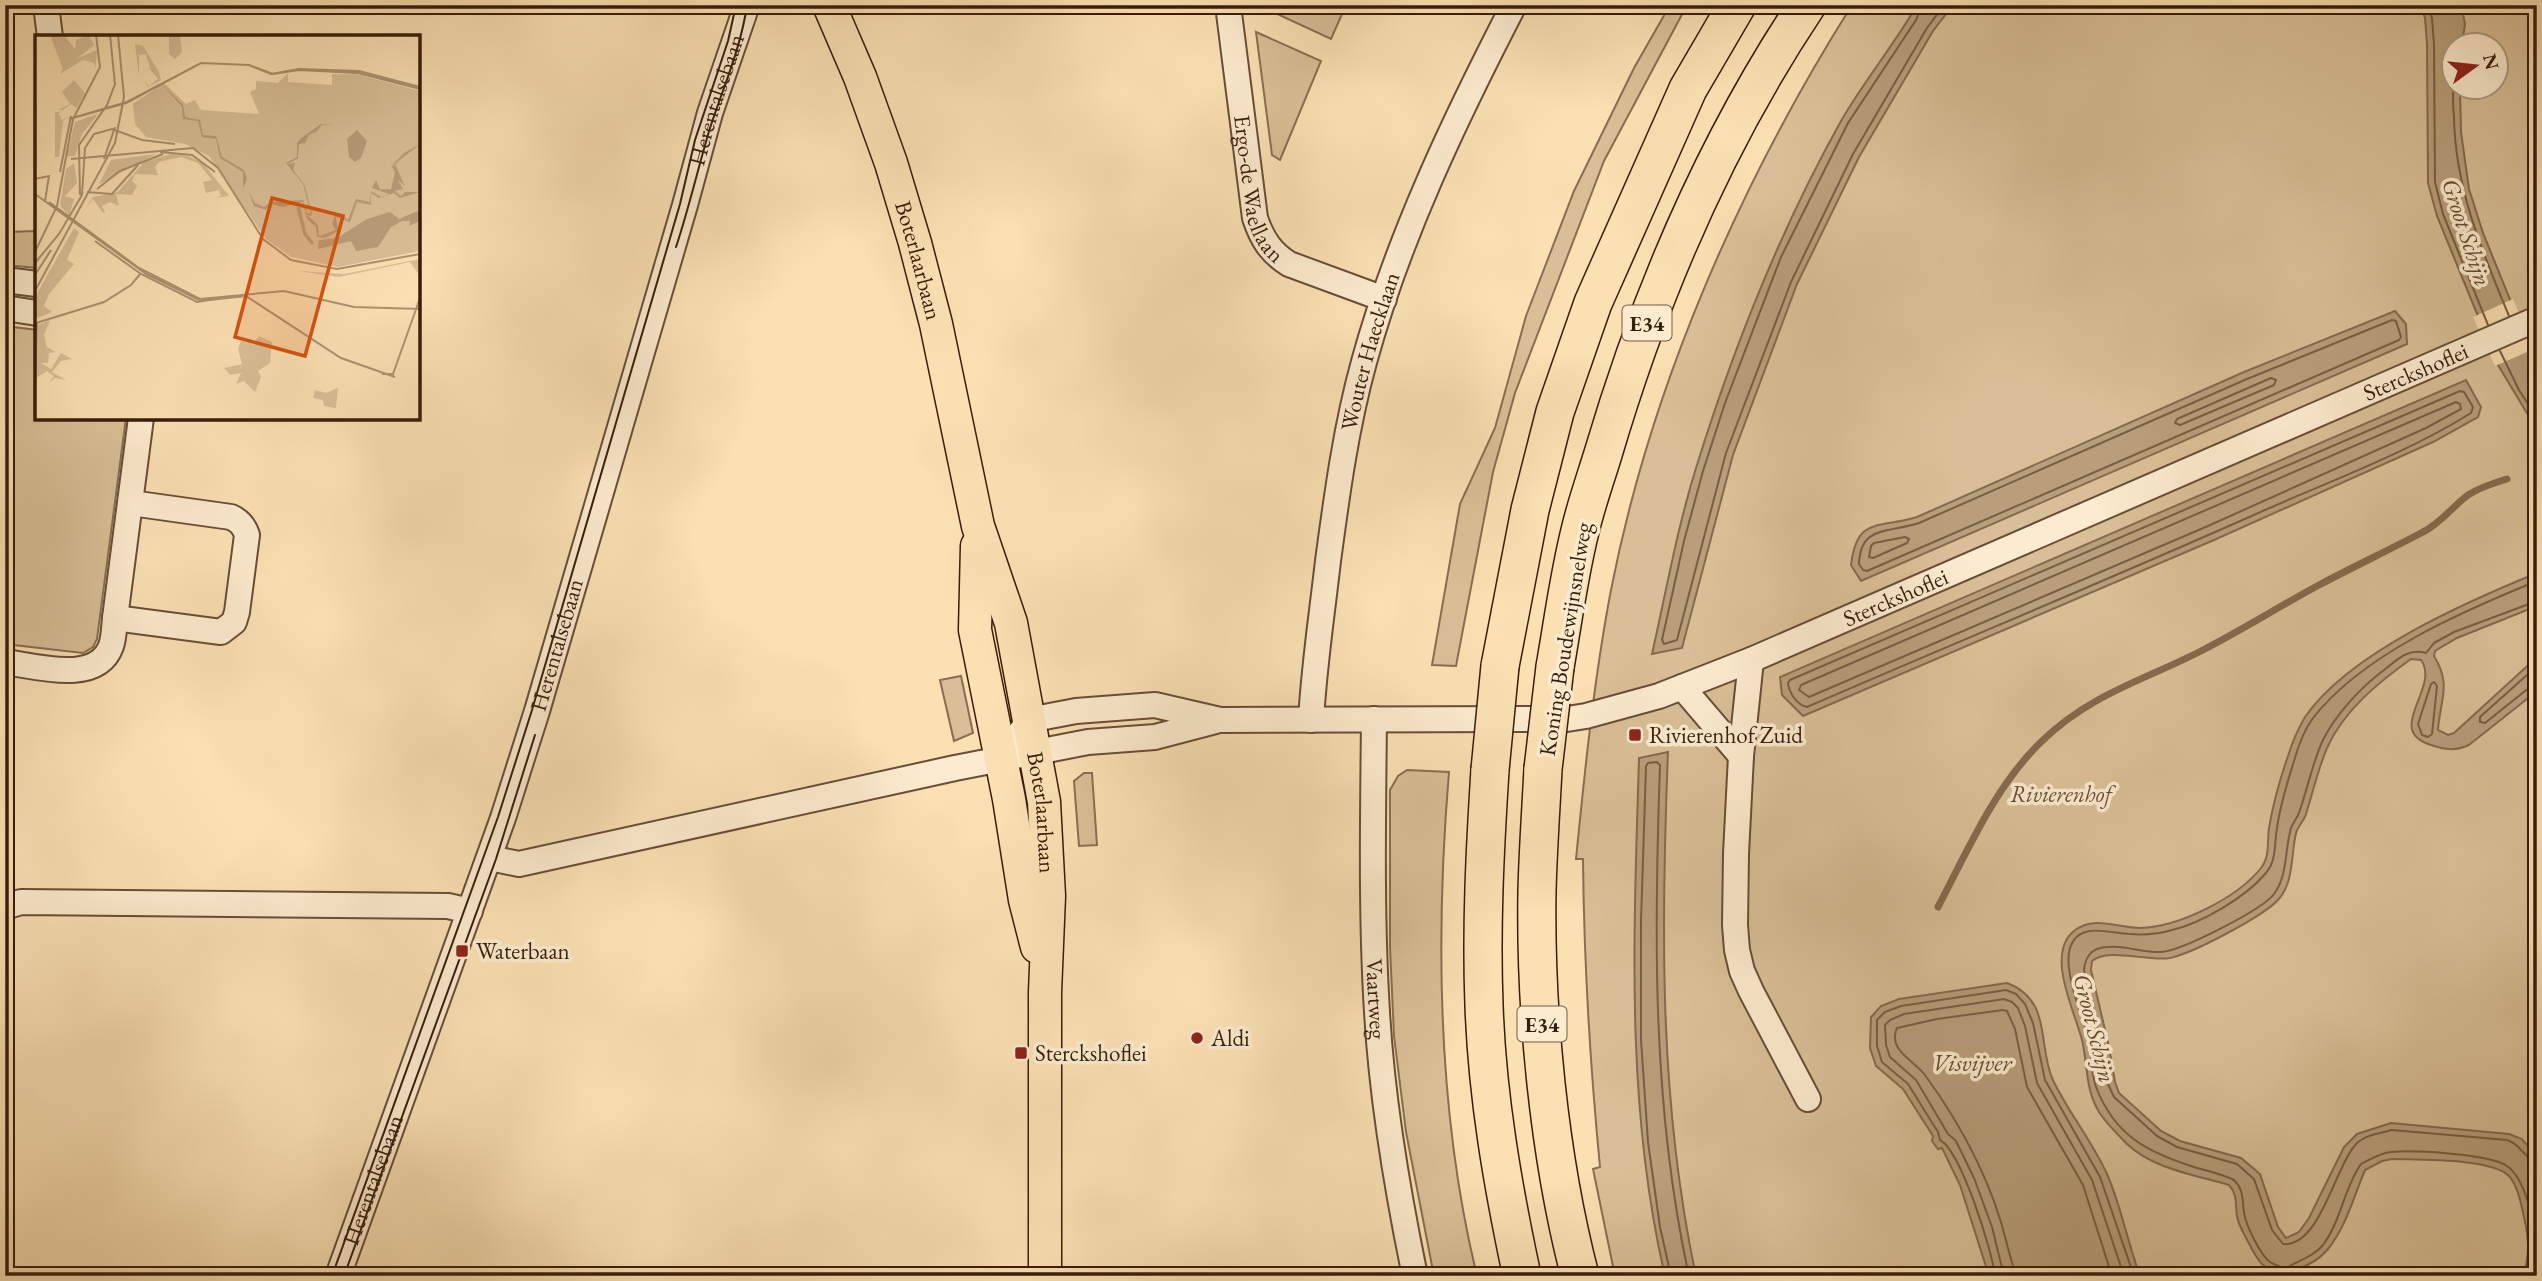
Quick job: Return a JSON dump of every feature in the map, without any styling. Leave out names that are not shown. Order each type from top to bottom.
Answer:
[{"type":"highway","name":"E34","points":[[1522,1276],[1510,1221],[1493,1114],[1484,1008],[1482,898],[1500,666],[1530,510],[1555,412],[1593,303],[1688,89],[1737,5]]},
{"type":"highway","name":"Koning Boudewijnsnelweg","points":[[1580,1276],[1570,1239],[1549,1104],[1540,1000],[1537,892],[1543,769],[1555,667],[1580,530],[1621,393],[1648,319],[1694,209],[1743,114],[1807,5]]},
{"type":"main road","name":"Boterlaarbaan","points":[[828,5],[860,77],[891,163],[915,243],[936,324],[978,526],[1010,623],[1044,802],[1049,896],[1045,1276]]},
{"type":"main road","name":"Boterlaarbaan","points":[[978,526],[975,630],[1025,900],[1046,982]]},
{"type":"street","points":[[46,5],[50,35]]},
{"type":"street","name":"Herentalsebaan","points":[[338,1276],[490,858],[537,711],[685,205],[698,150],[747,5]]},
{"type":"street","name":"Ergo-de Waellaan","points":[[1228,5],[1255,218],[1260,233],[1277,257],[1289,264],[1384,299]]},
{"type":"street","name":"Wouter Haecklaan","points":[[1311,720],[1313,678],[1340,465],[1363,363],[1426,187],[1471,89],[1514,5]]},
{"type":"street","points":[[5,280],[35,284]]},
{"type":"street","points":[[5,308],[35,313]]},
{"type":"street","name":"Sterckshoflei","points":[[1029,720],[1076,711],[1155,705],[1220,720],[1567,719],[1647,699],[1751,660],[2528,322]]},
{"type":"street","points":[[5,662],[68,670],[96,665],[105,657],[111,645],[141,420]]},
{"type":"street","points":[[115,618],[221,632],[234,622],[237,612],[247,535],[238,520],[131,503]]},
{"type":"street","points":[[1751,660],[1741,756],[1735,901],[1737,950],[1751,991],[1808,1099]]},
{"type":"street","points":[[1682,687],[1741,756]]},
{"type":"street","name":"Vaartweg","points":[[1374,719],[1374,926],[1377,1013],[1385,1100],[1415,1276]]},
{"type":"street","points":[[1001,759],[1029,720]]},
{"type":"street","name":"Sterckshoflei","points":[[490,858],[519,864],[1035,752],[1088,742],[1155,737],[1220,720]]},
{"type":"street","points":[[5,906],[21,902],[448,906],[470,911]]},
{"type":"green space","points":[[1258,5],[1346,5],[1331,39]]},
{"type":"green space","points":[[1670,5],[1687,5],[1604,161],[1515,393],[1493,472],[1456,666],[1432,665],[1460,504],[1495,428],[1526,316],[1574,191],[1634,68]]},
{"type":"green space","name":"Rivierenhof","points":[[1852,5],[2537,5],[2537,1276],[1615,1276],[1593,1169],[1600,1167],[1588,1013],[1583,859],[1576,859],[1590,724],[1611,590],[1628,513],[1650,437],[1705,287],[1773,142]]},
{"type":"green space","points":[[1256,32],[1321,61],[1280,160],[1272,155]]},
{"type":"green space","points":[[35,231],[35,268],[5,265],[5,232]]},
{"type":"green space","points":[[5,326],[35,330],[35,420],[126,420],[97,639],[93,647],[83,653],[5,644]]},
{"type":"green space","points":[[961,676],[973,733],[954,741],[940,680]]},
{"type":"green space","points":[[1407,770],[1449,772],[1442,898],[1443,1025],[1454,1152],[1477,1276],[1434,1276],[1406,1132],[1394,1036],[1390,947],[1390,790],[1398,776]]},
{"type":"green space","points":[[1084,773],[1092,773],[1097,845],[1079,846],[1074,781]]},
{"type":"water","points":[[1917,5],[1953,5],[1933,31],[1859,157],[1797,284],[1733,455],[1682,648],[1652,654],[1689,491],[1742,335],[1778,247],[1819,162],[1859,92]]},
{"type":"water","name":"Groot Schijn","points":[[2420,5],[2461,5],[2464,32],[2440,32],[2440,102],[2460,102],[2461,132],[2469,189],[2483,233],[2537,366],[2537,430],[2498,365],[2437,216],[2428,183],[2425,18]]},
{"type":"water","points":[[2395,311],[2406,324],[2407,344],[1861,581],[1851,565],[1858,539],[1864,531],[1872,527],[1917,517],[2244,372]]},
{"type":"water","points":[[2466,380],[2481,407],[2478,417],[2433,442],[2214,540],[1803,716],[1782,695],[1780,677]]},
{"type":"water","name":"Groot Schijn","points":[[2537,573],[2537,606],[2457,638],[2435,651],[2434,656],[2444,684],[2438,730],[2448,735],[2454,733],[2537,657],[2537,691],[2469,745],[2455,749],[2441,748],[2418,738],[2412,729],[2412,719],[2424,683],[2425,671],[2421,660],[2411,659],[2363,698],[2334,734],[2321,764],[2305,817],[2296,833],[2287,885],[2278,900],[2243,925],[2181,955],[2161,959],[2108,955],[2092,961],[2091,970],[2119,1093],[2161,1131],[2180,1141],[2241,1158],[2260,1174],[2278,1227],[2286,1238],[2299,1232],[2309,1218],[2344,1147],[2357,1134],[2391,1123],[2509,1134],[2522,1139],[2537,1157],[2537,1276],[2523,1276],[2528,1253],[2527,1232],[2519,1195],[2509,1176],[2500,1170],[2471,1163],[2392,1159],[2365,1170],[2345,1221],[2322,1255],[2297,1269],[2269,1269],[2257,1258],[2241,1229],[2235,1196],[2229,1185],[2149,1160],[2127,1144],[2099,1112],[2091,1095],[2082,1040],[2064,984],[2062,954],[2066,941],[2074,931],[2090,924],[2140,928],[2172,922],[2206,909],[2237,890],[2264,864],[2275,801],[2291,746],[2305,717],[2325,694],[2379,651],[2411,632],[2444,614]]},
{"type":"water","points":[[1668,752],[1664,950],[1669,1081],[1684,1211],[1696,1276],[1665,1276],[1652,1212],[1638,1083],[1634,953],[1639,758]]},
{"type":"water","name":"Visvijver","points":[[2007,983],[2022,991],[2038,1012],[2053,1080],[2107,1174],[2142,1276],[1989,1276],[1960,1185],[1942,1148],[1938,1149],[1932,1141],[1933,1136],[1903,1089],[1876,1066],[1870,1048],[1871,1017],[1881,1006],[1899,999]]},
{"type":"pier","points":[[2513,299],[2534,349],[2495,366],[2473,317]]},
{"type":"waterway","points":[[1938,907],[1996,798],[2025,759],[2060,725],[2099,699],[2203,650],[2319,585],[2423,532],[2468,495],[2507,479]]},
{"type":"tram line","points":[[332,1276],[498,817],[532,710],[680,204],[695,140],[728,41],[736,5]]},
{"type":"tram line","points":[[676,247],[710,128],[736,52],[747,5]]},
{"type":"tram line","points":[[344,1276],[496,859],[535,735]]},
{"type":"place","name":"Rivierenhof Zuid","points":[[1635,735]]},
{"type":"place","name":"Waterbaan","points":[[462,951]]},
{"type":"place","name":"Aldi","points":[[1197,1038]]},
{"type":"place","name":"Sterckshoflei","points":[[1021,1053]]}]
